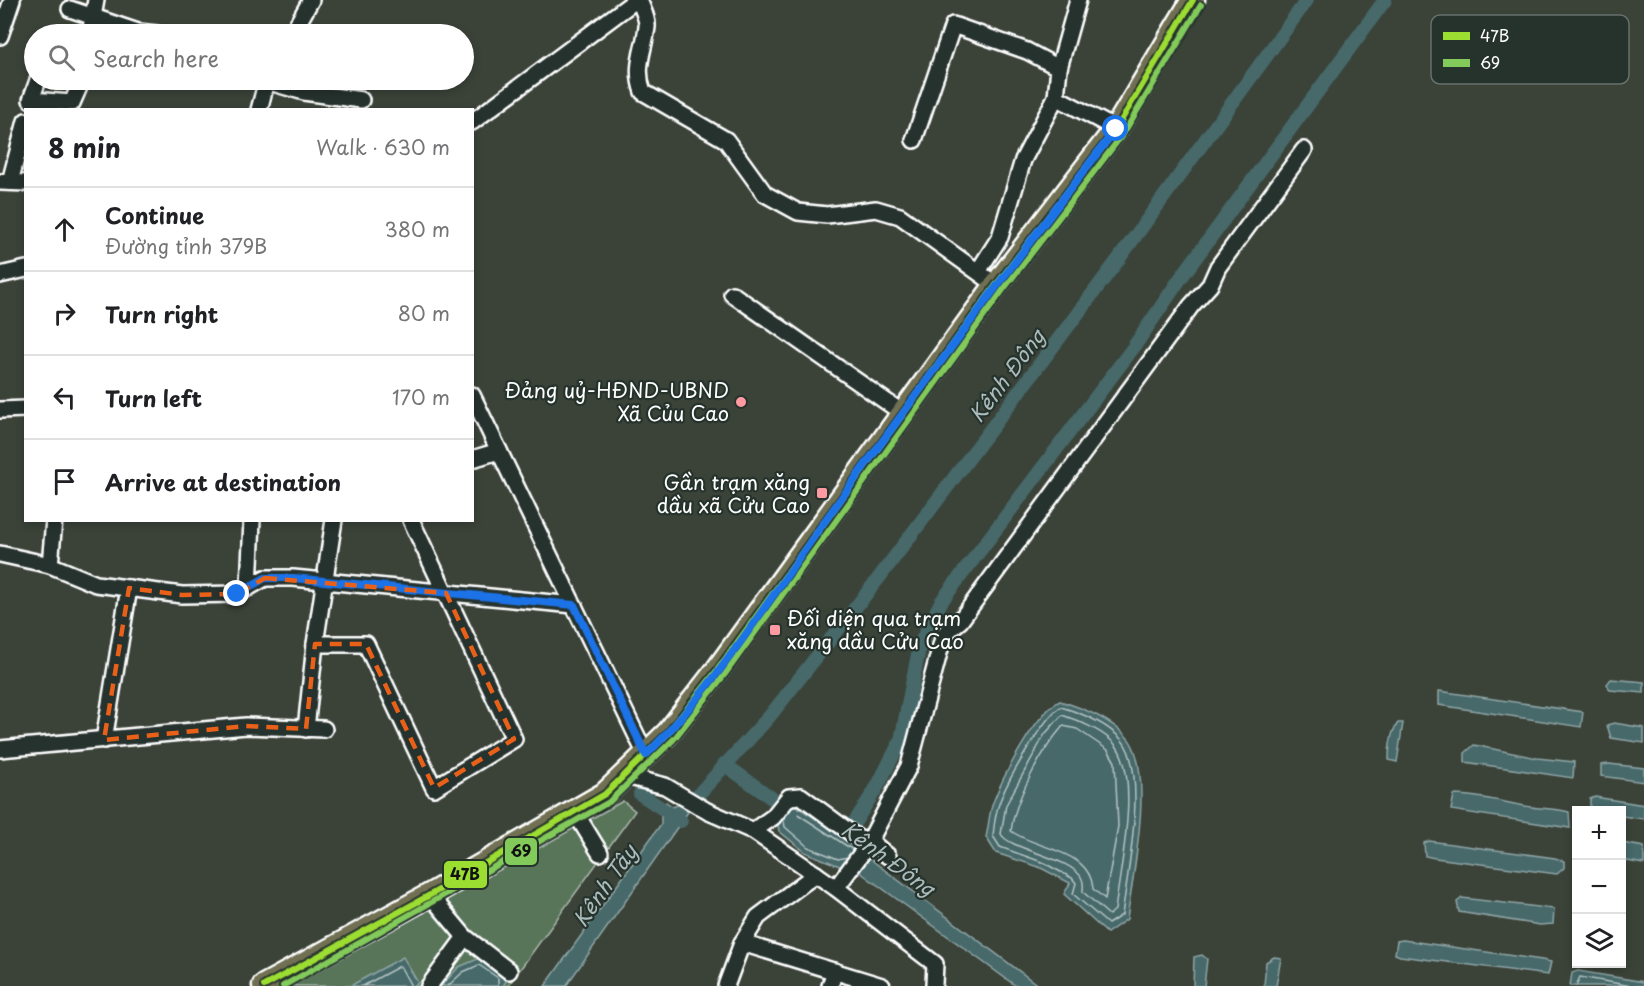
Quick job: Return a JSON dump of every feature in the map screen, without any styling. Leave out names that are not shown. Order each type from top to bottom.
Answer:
[{"type":"main road","points":[[264,986],[430,895],[605,794],[668,733],[718,669],[904,414],[987,278],[1116,129],[1193,0]]},
{"type":"street","points":[[0,36],[12,0]]},
{"type":"street","points":[[91,24],[96,0]]},
{"type":"street","points":[[298,24],[311,0]]},
{"type":"street","points":[[474,121],[638,0],[648,25],[639,57],[638,77],[643,92],[726,140],[765,194],[798,212],[827,215],[876,209],[900,216],[987,278],[1023,160],[1056,97],[1059,68],[1078,0]]},
{"type":"street","points":[[70,9],[113,24]]},
{"type":"street","points":[[914,140],[953,25],[1027,51],[1059,68]]},
{"type":"street","points":[[35,90],[30,105],[72,103],[78,90]]},
{"type":"street","points":[[259,108],[264,90]]},
{"type":"street","points":[[298,90],[361,100]]},
{"type":"street","points":[[1056,97],[1116,129]]},
{"type":"street","points":[[12,182],[24,130]]},
{"type":"street","points":[[836,888],[868,844],[909,766],[944,634],[960,621],[1191,306],[1210,285],[1218,267],[1304,150]]},
{"type":"street","points":[[0,275],[24,269]]},
{"type":"street","points":[[732,294],[904,414]]},
{"type":"street","points":[[474,400],[646,755]]},
{"type":"street","points":[[0,410],[24,409]]},
{"type":"street","points":[[474,458],[500,451]]},
{"type":"street","points":[[50,564],[54,522]]},
{"type":"street","points":[[249,587],[252,522]]},
{"type":"street","points":[[306,729],[315,644],[334,522]]},
{"type":"street","points":[[315,644],[366,644],[434,788],[514,739],[412,522]]},
{"type":"street","points":[[0,554],[50,564],[96,584],[182,595],[237,594],[265,578],[324,581],[574,605]]},
{"type":"street","points":[[104,740],[129,588]]},
{"type":"street","points":[[0,749],[246,726],[324,729]]},
{"type":"street","points":[[626,776],[665,786],[707,811],[753,831],[836,888],[935,964],[935,985]]},
{"type":"street","points":[[753,831],[773,817],[789,797],[801,796],[859,839],[888,855]]},
{"type":"street","points":[[575,812],[600,854]]},
{"type":"street","points":[[726,986],[742,943],[758,916],[816,874]]},
{"type":"street","points":[[430,895],[465,937],[509,971]]},
{"type":"street","points":[[429,986],[465,937]]},
{"type":"street","points":[[742,943],[832,979],[882,986]]},
{"type":"highlighted area","points":[[265,578],[446,593],[514,739],[434,788],[366,644],[315,644],[306,729],[246,726],[104,740],[129,588],[182,595],[237,594]]},
{"type":"green space","points":[[623,801],[635,811],[508,986],[291,986]]},
{"type":"water","points":[[1611,679],[1644,682],[1644,693],[1610,690],[1607,684]]},
{"type":"water","points":[[1439,691],[1583,712],[1581,727],[1439,705]]},
{"type":"water","points":[[1060,701],[1095,714],[1125,735],[1134,750],[1140,771],[1140,823],[1127,919],[1107,933],[1064,894],[1070,883],[1039,867],[996,853],[986,837],[992,804],[1013,760],[1041,717]]},
{"type":"water","points":[[1398,723],[1403,723],[1397,762],[1389,760],[1389,755],[1392,736]]},
{"type":"water","points":[[1614,723],[1644,728],[1644,743],[1611,738],[1607,725]]},
{"type":"water","points":[[1474,745],[1537,758],[1574,762],[1573,778],[1465,762],[1465,753]]},
{"type":"water","points":[[1601,765],[1644,768],[1644,782],[1601,776]]},
{"type":"water","points":[[1454,795],[1569,812],[1570,828],[1451,810]]},
{"type":"water","points":[[1595,797],[1644,805],[1644,819],[1626,817],[1626,806],[1590,806],[1590,799]]},
{"type":"water","points":[[788,801],[859,846],[874,862],[1039,986],[1016,986],[846,862],[842,867],[805,852],[779,831],[777,820]]},
{"type":"water","points":[[666,802],[673,807],[680,804],[688,812],[566,986],[545,986],[661,824],[661,810]]},
{"type":"water","points":[[1429,841],[1555,858],[1564,861],[1564,868],[1557,874],[1425,856],[1424,843]]},
{"type":"water","points":[[1626,844],[1644,847],[1644,864],[1626,861]]},
{"type":"water","points":[[1462,898],[1554,909],[1553,924],[1540,925],[1459,912],[1457,902]]},
{"type":"water","points":[[1403,940],[1551,962],[1548,975],[1400,956],[1395,954],[1397,941]]},
{"type":"water","points":[[1202,955],[1207,959],[1204,986],[1193,986],[1194,957]]},
{"type":"water","points":[[403,957],[418,983],[413,986],[350,986]]},
{"type":"water","points":[[1274,957],[1281,958],[1276,986],[1264,986],[1266,962]]},
{"type":"water","points":[[480,958],[508,978],[503,986],[441,986],[459,967]]},
{"type":"water","points":[[1578,971],[1644,982],[1644,986],[1570,986],[1572,973]]},
{"type":"waterway","name":"Kênh Đông","points":[[696,797],[769,717],[878,579],[1118,260],[1307,0]]},
{"type":"waterway","points":[[851,828],[877,787],[901,740],[920,644],[941,602],[1133,348],[1180,279],[1385,0]]},
{"type":"waterway","name":"Kênh Đông","points":[[724,764],[791,812]]},
{"type":"waterway","points":[[645,788],[640,794],[681,821]]},
{"type":"transit line","name":"47B","points":[[264,986],[430,895],[605,794],[668,733],[718,669],[996,285],[1116,129],[1193,0]]},
{"type":"transit line","name":"69","points":[[283,986],[609,802],[674,739],[725,674],[1003,290],[1123,134],[1201,5]]},
{"type":"place","name":"Đảng uỷ-HĐND-UBND Xã Củu Cao","points":[[741,402]]},
{"type":"place","name":"Gần trạm xăng dầu xã Cửu Cao","points":[[822,493]]},
{"type":"place","name":"Đối diện qua trạm xăng dầu Cửu Cao","points":[[775,630]]},
{"type":"route","points":[[237,594],[265,578],[293,578],[574,605],[646,755],[668,733],[718,669],[996,285],[1116,129]]},
{"type":"water label","name":"Kênh Tây","points":[[604,885]]}]
